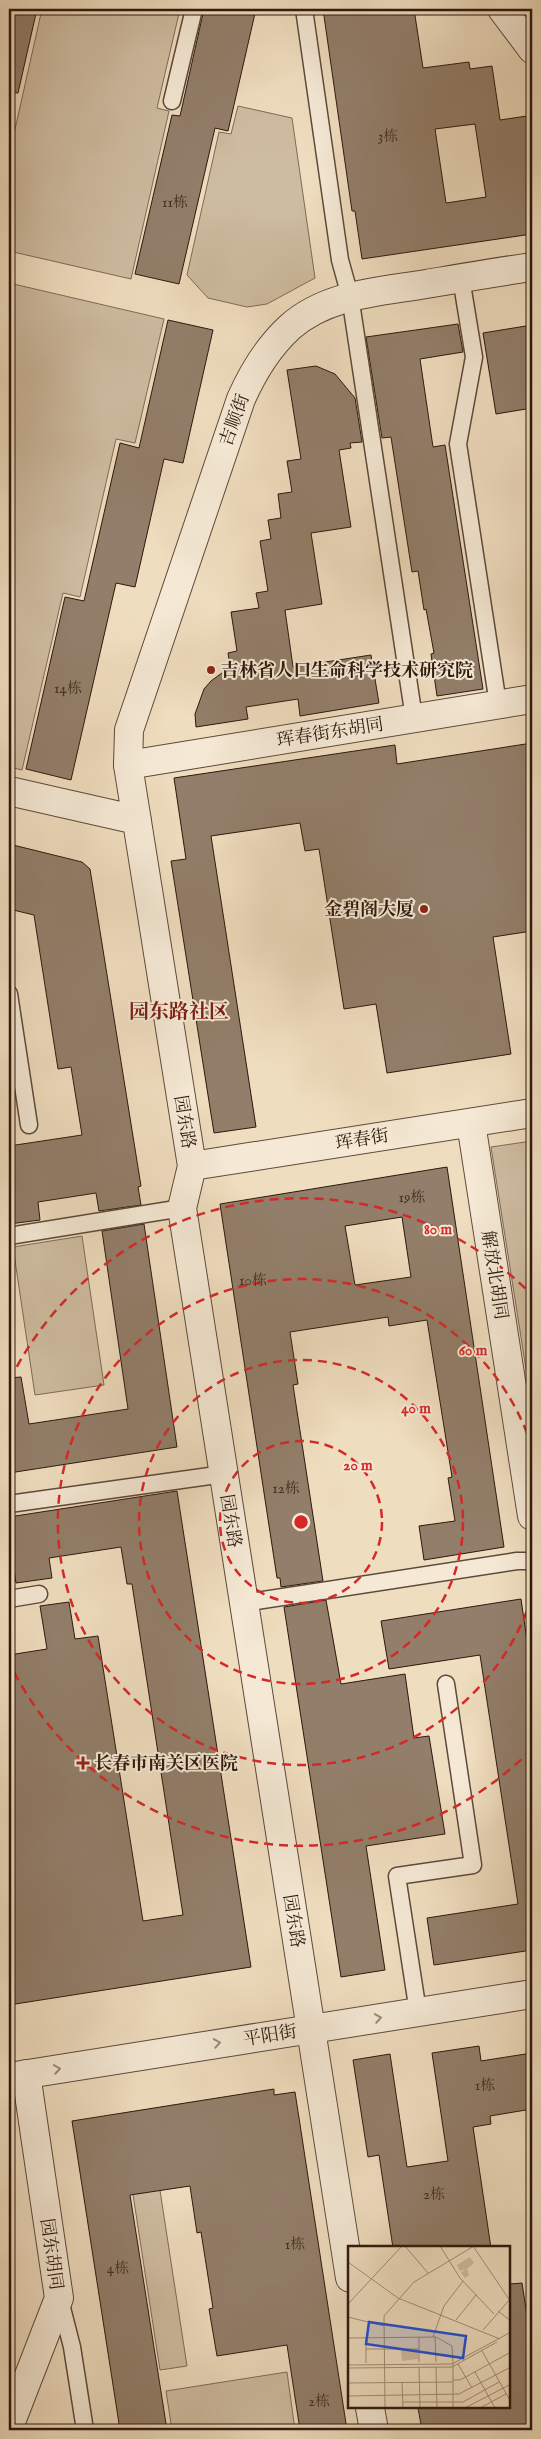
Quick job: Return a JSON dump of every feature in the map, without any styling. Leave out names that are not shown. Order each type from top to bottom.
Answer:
[{"type":"street","points":[[502,9],[532,49]]},
{"type":"street","name":"吉顺街","points":[[128,765],[129,730],[241,400],[254,371],[271,346],[290,327],[317,309],[350,296],[532,267]]},
{"type":"street","name":"珲春街东胡同","points":[[128,765],[532,699]]},
{"type":"street","name":"园东路","points":[[128,765],[192,1166],[182,1208],[348,2266]]},
{"type":"street","points":[[9,791],[137,820]]},
{"type":"street","name":"珲春街","points":[[192,1166],[532,1113]]},
{"type":"street","name":"解放北胡同","points":[[471,1123],[532,1516]]},
{"type":"street","name":"平阳街","points":[[17,2075],[532,1994]]},
{"type":"street","name":"园东胡同","points":[[9,2427],[59,2298],[17,2075]]},
{"type":"street","points":[[370,2409],[374,2430]]},
{"type":"lane","points":[[172,101],[194,9]]},
{"type":"lane","points":[[304,9],[340,260],[350,296],[414,718]]},
{"type":"lane","points":[[461,278],[474,356],[458,444],[498,704]]},
{"type":"lane","points":[[9,994],[29,1125]]},
{"type":"lane","points":[[9,1236],[182,1208]]},
{"type":"lane","points":[[9,1504],[224,1474]]},
{"type":"lane","points":[[244,1603],[508,1562],[532,1561]]},
{"type":"lane","points":[[9,1599],[39,1594]]},
{"type":"lane","points":[[418,2012],[397,1876],[473,1865],[446,1684]]},
{"type":"lane","points":[[59,2298],[72,2347],[85,2430]]},
{"type":"shaded area","points":[[42,9],[180,9],[157,108],[169,111],[131,279],[9,251],[9,156]]},
{"type":"shaded area","points":[[238,106],[292,118],[315,278],[267,304],[247,307],[208,298],[187,275],[219,132],[231,134]]},
{"type":"shaded area","points":[[9,283],[164,319],[135,443],[116,439],[80,597],[63,593],[22,770],[9,767]]},
{"type":"shaded area","points":[[532,1141],[532,1407],[491,1147]]},
{"type":"shaded area","points":[[82,1236],[104,1385],[35,1395],[13,1247]]},
{"type":"shaded area","points":[[157,2171],[187,2366],[160,2370],[130,2175]]},
{"type":"shaded area","points":[[287,2372],[295,2430],[172,2430],[166,2391]]},
{"type":"building","points":[[9,9],[37,9],[18,93],[9,92]]},
{"type":"building","points":[[204,9],[256,9],[228,131],[215,128],[179,284],[135,274],[172,115],[180,116]]},
{"type":"building","points":[[323,9],[414,9],[423,68],[469,62],[470,69],[492,66],[500,120],[527,116],[532,150],[532,234],[362,259],[355,211],[352,211]],"holes":[[[475,124],[486,197],[446,203],[435,129]]]},
{"type":"building","points":[[168,320],[213,330],[183,463],[164,459],[135,587],[116,583],[71,780],[26,769],[65,597],[84,601],[120,443],[139,448]]},
{"type":"building","points":[[458,324],[463,352],[420,359],[433,447],[445,445],[483,689],[437,696],[431,654],[434,653],[426,609],[424,610],[418,571],[412,572],[391,437],[382,438],[366,337]]},
{"type":"building","points":[[532,325],[532,408],[496,414],[483,333]]},
{"type":"building","points":[[316,366],[335,374],[355,398],[362,442],[350,443],[351,448],[339,450],[351,527],[311,533],[322,604],[285,610],[293,667],[371,655],[379,703],[300,716],[298,699],[246,707],[248,719],[196,727],[195,714],[204,689],[211,681],[230,667],[228,653],[237,651],[231,612],[259,608],[256,593],[268,591],[260,541],[271,539],[268,520],[281,518],[278,494],[292,492],[287,461],[301,459],[287,370]]},
{"type":"building","name":"金碧阁大厦","points":[[532,743],[532,931],[493,937],[511,1054],[387,1073],[376,1004],[344,1009],[319,849],[305,851],[300,823],[211,836],[256,1127],[214,1133],[171,861],[186,859],[174,778],[395,745],[397,764]]},
{"type":"building","points":[[9,844],[82,862],[90,869],[141,1186],[138,1187],[141,1205],[99,1211],[96,1193],[38,1202],[40,1220],[9,1224],[9,1146],[82,1135],[71,1067],[58,1069],[34,915],[9,909]]},
{"type":"building","points":[[447,1167],[504,1547],[424,1560],[419,1526],[455,1521],[448,1478],[452,1477],[427,1320],[389,1326],[388,1317],[290,1332],[298,1384],[293,1385],[323,1581],[281,1587],[280,1578],[277,1578],[220,1204]],"holes":[[[402,1217],[411,1277],[355,1285],[345,1226]]]},
{"type":"building","points":[[144,1224],[177,1447],[9,1473],[9,1378],[21,1377],[29,1424],[128,1409],[102,1231]]},
{"type":"building","name":"长春市南关区医院","points":[[177,1491],[251,1967],[9,2005],[9,1655],[47,1649],[40,1606],[69,1602],[75,1639],[98,1636],[143,1921],[183,1915],[132,1584],[127,1584],[121,1547],[49,1558],[52,1578],[16,1583],[13,1563],[9,1564],[9,1517]]},
{"type":"building","points":[[521,1599],[532,1675],[532,1950],[434,1965],[427,1918],[518,1904],[480,1655],[389,1669],[381,1621]]},
{"type":"building","points":[[326,1600],[341,1684],[405,1674],[414,1738],[429,1736],[445,1834],[366,1846],[385,1970],[341,1977],[284,1607]]},
{"type":"building","points":[[479,2046],[481,2061],[532,2053],[532,2109],[490,2116],[491,2124],[473,2127],[491,2246],[393,2246],[379,2155],[368,2157],[353,2060],[390,2054],[407,2167],[448,2161],[432,2053]]},
{"type":"building","points":[[274,2089],[274,2095],[295,2092],[347,2430],[300,2430],[287,2345],[217,2356],[209,2309],[213,2308],[201,2232],[197,2233],[190,2186],[130,2195],[167,2430],[120,2430],[72,2121]]},
{"type":"building","points":[[522,2283],[532,2348],[532,2430],[422,2430],[418,2409],[511,2409],[511,2284]]},
{"type":"place","name":"吉林省人口生命科学技术研究院","points":[[211,670]]},
{"type":"place","name":"金碧阁大厦","points":[[424,909]]},
{"type":"place","name":"长春市南关区医院","points":[[83,1763]]},
{"type":"district","name":"园东路社区","points":[[179,1011]]}]
